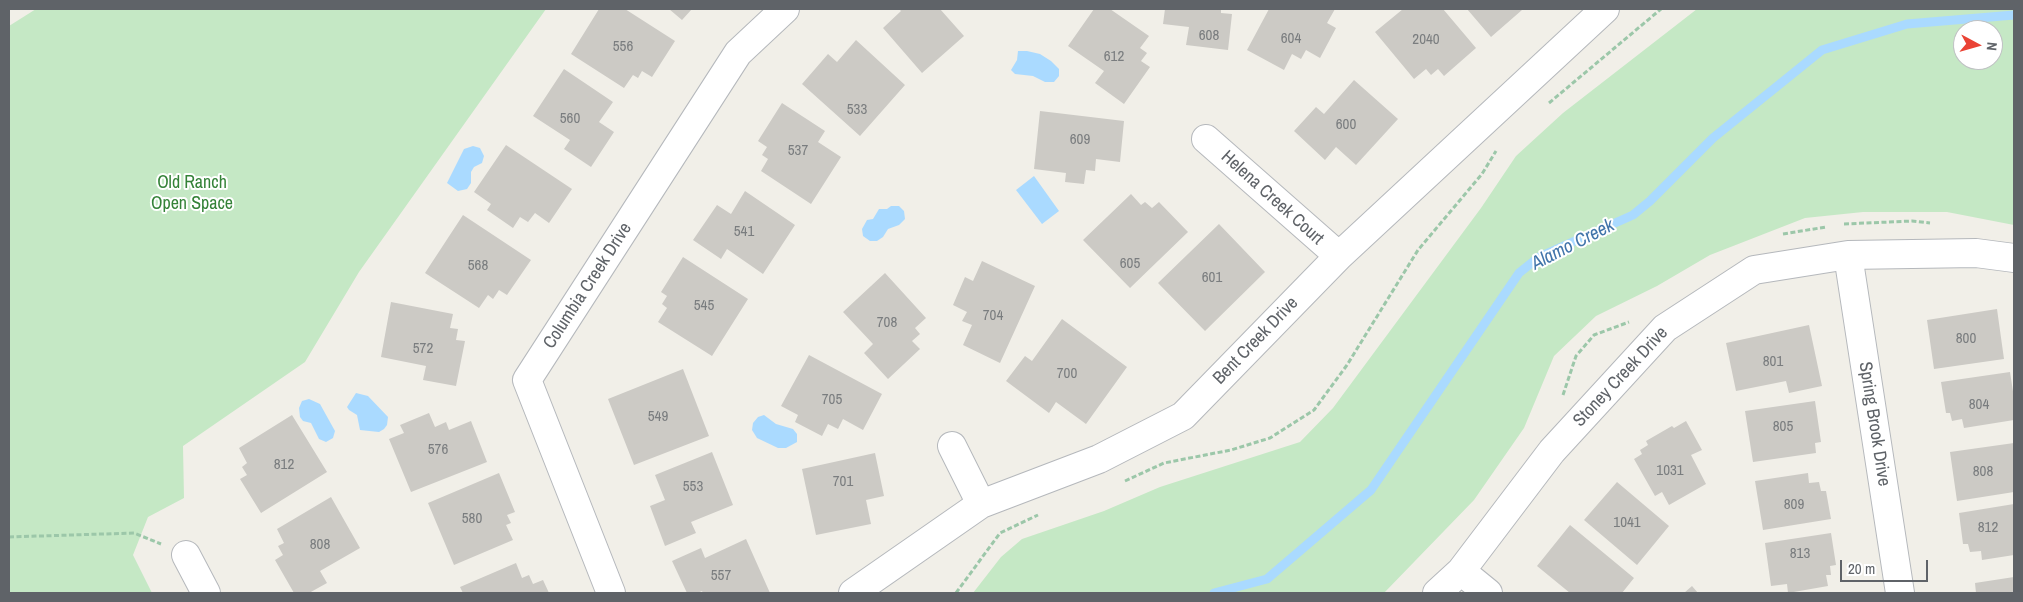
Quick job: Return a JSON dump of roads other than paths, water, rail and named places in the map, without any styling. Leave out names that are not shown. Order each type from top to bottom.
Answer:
[{"type":"street","name":"Columbia Creek Drive","points":[[611,593],[527,380],[738,53],[786,9]]},
{"type":"street","name":"Bent Creek Drive","points":[[853,593],[981,504],[1099,459],[1183,416],[1339,256],[1605,9]]},
{"type":"street","name":"Helena Creek Court","points":[[1206,138],[1339,256]]},
{"type":"street","name":"Stoney Creek Drive","points":[[1437,593],[1461,571],[1552,451],[1664,328],[1754,270],[1848,254],[1976,253],[2014,258]]},
{"type":"street","name":"Spring Brook Drive","points":[[1848,254],[1900,593]]},
{"type":"street","points":[[952,446],[981,504]]},
{"type":"street","points":[[186,555],[206,593]]},
{"type":"street","points":[[1461,571],[1488,593]]},
{"type":"water","points":[[1018,51],[1040,54],[1059,69],[1059,76],[1054,82],[1045,82],[1033,76],[1015,74],[1011,70],[1017,60]]},
{"type":"water","points":[[473,146],[480,148],[484,156],[482,163],[474,167],[471,172],[471,183],[467,189],[458,191],[447,183],[464,149]]},
{"type":"water","points":[[1034,176],[1059,211],[1042,224],[1016,190]]},
{"type":"water","points":[[891,206],[899,206],[904,211],[905,219],[899,225],[888,229],[883,237],[877,241],[870,241],[863,236],[862,229],[867,220],[873,219],[879,209],[887,209]]},
{"type":"water","points":[[356,393],[368,396],[388,417],[387,425],[384,429],[379,432],[360,430],[357,415],[347,407]]},
{"type":"water","points":[[309,399],[320,404],[335,431],[333,438],[326,442],[319,439],[311,423],[303,421],[300,417],[299,408],[302,401]]},
{"type":"water","points":[[764,415],[776,424],[793,429],[797,434],[797,442],[786,448],[778,448],[757,438],[752,430],[753,423],[758,417]]},
{"type":"waterway","name":"Alamo Creek","points":[[1214,593],[1267,579],[1371,490],[1519,273],[1539,257],[1633,215],[1650,201],[1713,138],[1822,50],[1907,24],[2014,15]]},
{"type":"park label","name":"Old Ranch Open Space","points":[[192,193]]}]
